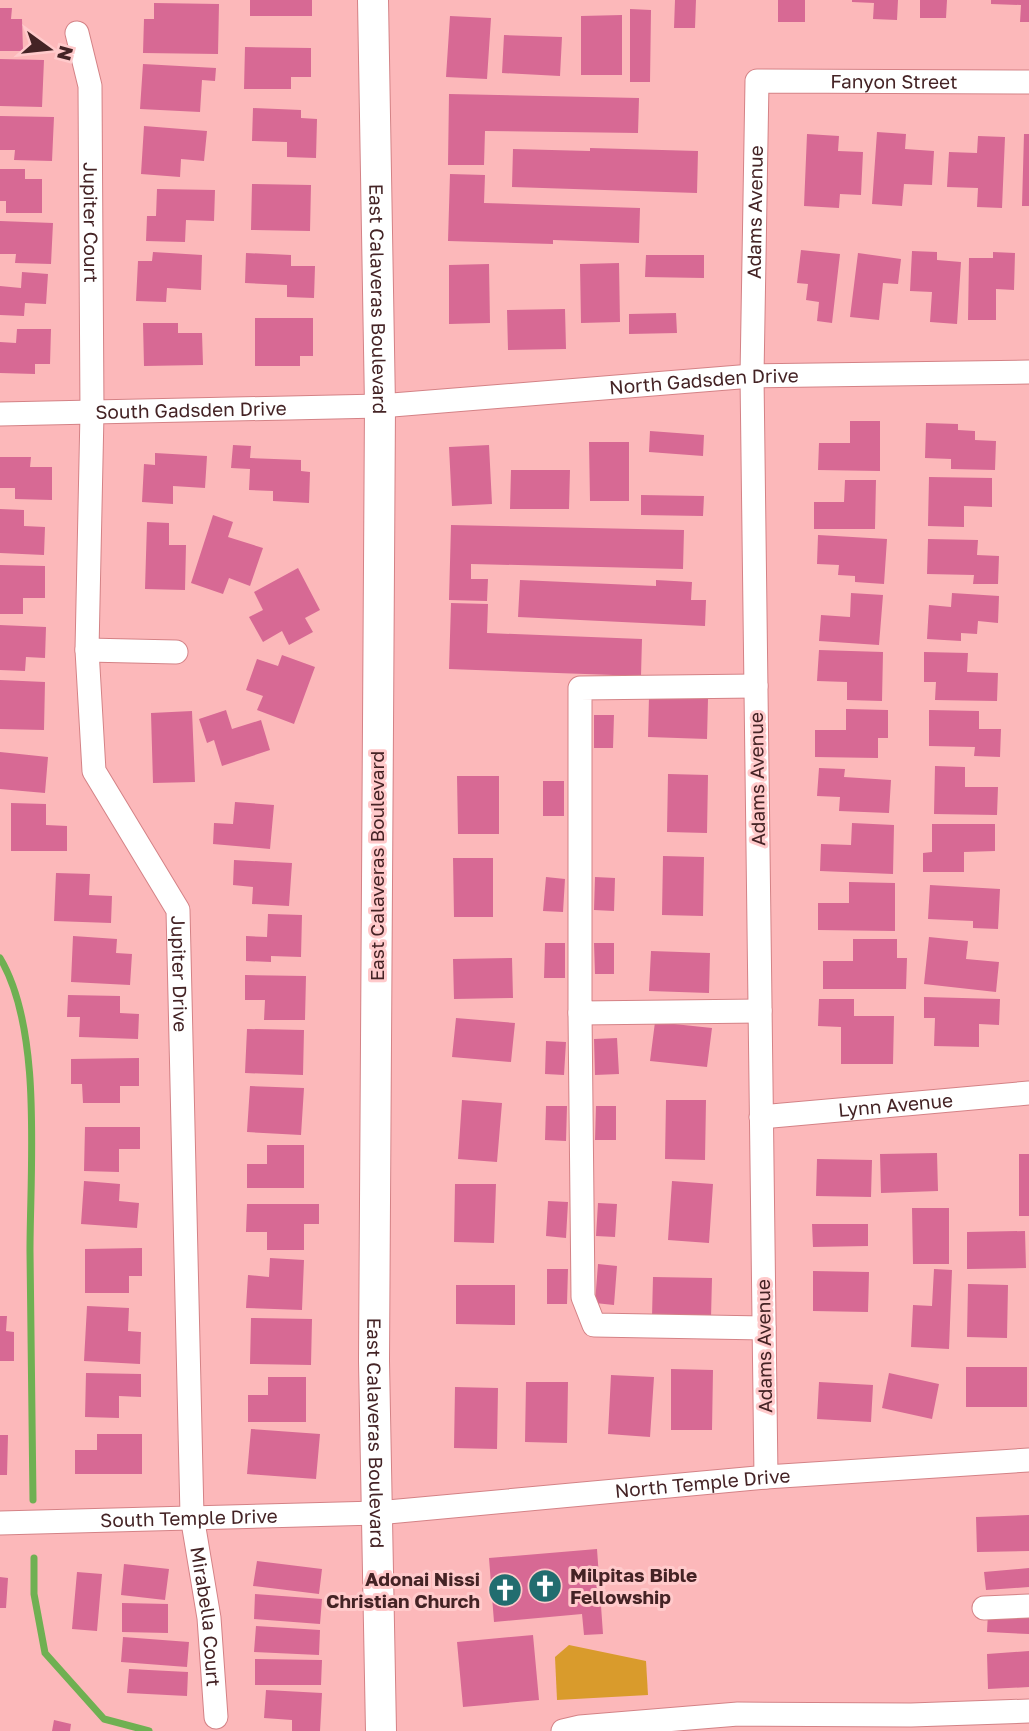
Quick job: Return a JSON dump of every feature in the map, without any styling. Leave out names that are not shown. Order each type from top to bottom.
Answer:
[{"type":"main road","name":"East Calaveras Boulevard","points":[[373,0],[380,405],[374,1361],[381,1731]]},
{"type":"street","name":"Jupiter Court","points":[[77,33],[90,86],[92,413]]},
{"type":"street","name":"Fanyon Street","points":[[757,80],[1029,82]]},
{"type":"street","name":"Adams Avenue","points":[[757,80],[752,376],[766,1477]]},
{"type":"street","name":"North Gadsden Drive","points":[[380,405],[752,376],[1029,372]]},
{"type":"street","name":"South Gadsden Drive","points":[[0,414],[380,405]]},
{"type":"street","name":"Jupiter Drive","points":[[92,413],[86,650],[94,771],[178,910],[192,1516]]},
{"type":"street","points":[[86,650],[176,652]]},
{"type":"street","points":[[756,686],[580,688],[583,1297],[594,1325],[764,1328]]},
{"type":"street","points":[[580,1013],[760,1012]]},
{"type":"street","name":"Lynn Avenue","points":[[761,1117],[1029,1093]]},
{"type":"street","name":"North Temple Drive","points":[[377,1513],[766,1477],[1029,1460]]},
{"type":"street","name":"South Temple Drive","points":[[0,1524],[192,1516],[377,1513]]},
{"type":"street","name":"Mirabella Court","points":[[192,1516],[209,1618],[216,1717]]},
{"type":"street","points":[[984,1608],[1029,1606]]},
{"type":"street","points":[[563,1731],[580,1727],[1029,1711]]},
{"type":"shaded area","points":[[569,1645],[646,1661],[648,1695],[557,1700],[555,1657]]},
{"type":"building","points":[[250,0],[312,0],[312,16],[250,16]]},
{"type":"building","points":[[675,0],[696,0],[695,28],[674,28]]},
{"type":"building","points":[[778,0],[805,0],[805,22],[778,22]]},
{"type":"building","points":[[852,0],[898,0],[897,20],[873,19],[874,3]]},
{"type":"building","points":[[920,0],[947,0],[946,18],[920,18]]},
{"type":"building","points":[[991,0],[1029,0],[1029,22],[1020,22],[1021,5],[991,4]]},
{"type":"building","points":[[154,3],[219,4],[218,54],[143,53],[144,19],[154,19]]},
{"type":"building","points":[[0,8],[12,8],[11,19],[22,19],[23,51],[0,51]]},
{"type":"building","points":[[630,9],[651,10],[650,82],[630,82]]},
{"type":"building","points":[[622,15],[622,75],[581,75],[581,16]]},
{"type":"building","points":[[450,16],[491,18],[487,79],[446,77]]},
{"type":"building","points":[[504,35],[562,37],[560,76],[502,73]]},
{"type":"building","points":[[245,47],[311,48],[311,77],[291,77],[291,89],[244,89]]},
{"type":"building","points":[[0,59],[44,60],[42,107],[0,106]]},
{"type":"building","points":[[143,64],[216,68],[215,81],[202,80],[200,112],[140,109]]},
{"type":"building","points":[[449,94],[639,98],[638,133],[485,131],[484,165],[448,165]]},
{"type":"building","points":[[253,108],[301,110],[301,118],[317,119],[316,158],[287,157],[287,142],[252,141]]},
{"type":"building","points":[[0,116],[54,117],[52,161],[14,160],[15,150],[0,150]]},
{"type":"building","points":[[144,126],[207,131],[204,161],[181,159],[180,177],[141,174]]},
{"type":"building","points":[[877,132],[906,134],[905,149],[934,151],[932,185],[904,184],[902,206],[872,204]]},
{"type":"building","points":[[807,134],[839,136],[838,151],[863,152],[861,195],[840,194],[839,208],[804,206]]},
{"type":"building","points":[[1024,134],[1029,134],[1029,206],[1022,206]]},
{"type":"building","points":[[978,136],[1005,137],[1002,208],[977,207],[978,188],[947,187],[949,152],[977,153]]},
{"type":"building","points":[[590,148],[698,151],[697,193],[512,187],[513,149],[590,151]]},
{"type":"building","points":[[0,169],[25,169],[25,179],[42,179],[42,213],[6,213],[6,201],[0,201]]},
{"type":"building","points":[[450,174],[485,175],[484,203],[640,208],[639,243],[448,241]]},
{"type":"building","points":[[252,184],[311,185],[310,231],[251,230]]},
{"type":"building","points":[[157,189],[215,190],[214,221],[186,220],[185,242],[146,241],[147,216],[156,216]]},
{"type":"building","points":[[0,221],[53,223],[51,264],[15,263],[16,254],[0,254]]},
{"type":"building","points":[[801,250],[840,254],[832,323],[817,321],[819,302],[806,300],[808,284],[797,283]]},
{"type":"building","points":[[912,251],[937,252],[937,260],[961,262],[957,324],[930,322],[932,292],[910,291]]},
{"type":"building","points":[[153,252],[202,255],[201,290],[167,288],[166,302],[136,301],[138,261],[152,261]]},
{"type":"building","points":[[993,252],[1015,253],[1014,290],[996,289],[996,320],[968,320],[969,258],[993,258]]},
{"type":"building","points":[[246,253],[291,255],[291,266],[315,266],[314,298],[287,297],[287,285],[245,283]]},
{"type":"building","points":[[858,253],[901,259],[898,284],[883,283],[879,320],[850,317]]},
{"type":"building","points":[[646,255],[704,255],[704,278],[645,277]]},
{"type":"building","points":[[619,263],[620,322],[581,323],[580,264]]},
{"type":"building","points":[[489,264],[490,323],[449,324],[449,265]]},
{"type":"building","points":[[22,272],[48,274],[46,304],[25,303],[24,316],[0,315],[0,286],[21,288]]},
{"type":"building","points":[[565,309],[566,349],[508,350],[507,310]]},
{"type":"building","points":[[676,313],[677,333],[629,334],[629,314]]},
{"type":"building","points":[[255,318],[313,318],[313,356],[300,356],[300,366],[255,366]]},
{"type":"building","points":[[143,323],[178,323],[178,333],[202,333],[203,365],[144,366]]},
{"type":"building","points":[[17,329],[51,329],[50,364],[35,364],[35,374],[0,373],[0,342],[16,343]]},
{"type":"building","points":[[850,421],[880,421],[880,471],[818,470],[819,443],[850,443]]},
{"type":"building","points":[[926,423],[958,424],[958,430],[975,431],[975,440],[996,441],[995,470],[951,469],[951,459],[925,458]]},
{"type":"building","points":[[650,431],[704,435],[703,456],[649,452]]},
{"type":"building","points":[[589,442],[629,442],[629,501],[590,501]]},
{"type":"building","points":[[233,445],[251,446],[250,458],[301,460],[301,471],[310,472],[309,503],[273,501],[273,491],[249,490],[250,469],[231,468]]},
{"type":"building","points":[[489,445],[492,504],[452,506],[449,447]]},
{"type":"building","points":[[155,453],[207,456],[205,488],[173,486],[173,504],[142,502],[144,464],[155,465]]},
{"type":"building","points":[[0,457],[31,457],[30,467],[52,467],[52,500],[15,499],[15,488],[0,488]]},
{"type":"building","points":[[511,470],[570,470],[569,509],[510,509]]},
{"type":"building","points":[[929,477],[992,478],[992,507],[964,506],[964,527],[928,526]]},
{"type":"building","points":[[845,480],[876,480],[875,529],[814,529],[814,502],[844,502]]},
{"type":"building","points":[[641,495],[704,496],[703,516],[641,515]]},
{"type":"building","points":[[0,509],[24,510],[24,526],[45,527],[44,555],[0,553]]},
{"type":"building","points":[[213,515],[233,522],[228,537],[263,548],[250,586],[229,578],[223,594],[191,583]]},
{"type":"building","points":[[147,522],[169,523],[169,545],[186,545],[185,590],[145,589]]},
{"type":"building","points":[[451,525],[684,530],[683,569],[471,564],[471,579],[488,579],[487,601],[449,600]]},
{"type":"building","points":[[818,535],[887,539],[884,584],[855,582],[855,576],[838,575],[839,565],[817,564]]},
{"type":"building","points":[[928,539],[978,540],[977,555],[999,556],[998,584],[973,584],[974,575],[927,574]]},
{"type":"building","points":[[0,565],[45,566],[45,598],[23,598],[23,614],[0,614]]},
{"type":"building","points":[[298,568],[320,610],[305,618],[313,632],[289,645],[282,631],[263,642],[249,617],[263,610],[254,592]]},
{"type":"building","points":[[520,580],[656,586],[656,580],[692,582],[691,600],[706,600],[705,626],[518,617]]},
{"type":"building","points":[[851,593],[883,595],[879,645],[819,641],[821,615],[850,617]]},
{"type":"building","points":[[952,593],[999,596],[998,623],[978,621],[977,634],[961,633],[961,641],[927,639],[929,605],[951,607]]},
{"type":"building","points":[[451,603],[488,604],[487,633],[642,639],[641,676],[449,669]]},
{"type":"building","points":[[0,625],[46,627],[45,658],[26,657],[25,671],[0,670]]},
{"type":"building","points":[[819,650],[883,652],[882,701],[847,700],[847,682],[817,681]]},
{"type":"building","points":[[924,652],[968,653],[967,672],[998,673],[997,701],[935,700],[936,682],[924,682]]},
{"type":"building","points":[[282,655],[315,667],[294,724],[257,710],[263,696],[246,690],[257,659],[278,666]]},
{"type":"building","points":[[0,680],[45,682],[44,730],[0,729]]},
{"type":"building","points":[[649,697],[708,699],[707,739],[648,737]]},
{"type":"building","points":[[846,709],[888,710],[888,738],[878,738],[878,758],[815,757],[815,730],[846,730]]},
{"type":"building","points":[[226,710],[232,729],[261,720],[270,750],[222,766],[214,740],[207,743],[199,719]]},
{"type":"building","points":[[929,710],[979,711],[979,729],[1001,729],[1000,757],[974,756],[975,747],[929,746]]},
{"type":"building","points":[[192,711],[195,782],[153,783],[151,713]]},
{"type":"building","points":[[594,715],[614,715],[613,748],[594,748]]},
{"type":"building","points":[[0,752],[48,757],[45,793],[0,789]]},
{"type":"building","points":[[935,766],[965,767],[965,787],[998,787],[997,815],[934,814]]},
{"type":"building","points":[[819,768],[845,769],[844,777],[891,780],[889,813],[839,811],[840,797],[817,796]]},
{"type":"building","points":[[668,774],[708,775],[707,833],[667,832]]},
{"type":"building","points":[[457,776],[499,776],[499,834],[458,834]]},
{"type":"building","points":[[543,781],[564,781],[564,816],[543,816]]},
{"type":"building","points":[[235,802],[274,805],[270,849],[213,844],[214,823],[233,824]]},
{"type":"building","points":[[11,803],[46,804],[46,825],[67,826],[67,851],[11,851]]},
{"type":"building","points":[[852,823],[894,825],[893,874],[820,871],[821,844],[851,845]]},
{"type":"building","points":[[932,824],[995,824],[995,851],[964,852],[964,872],[923,872],[923,853],[932,852]]},
{"type":"building","points":[[663,856],[704,857],[703,916],[662,915]]},
{"type":"building","points":[[453,858],[493,858],[493,917],[454,917]]},
{"type":"building","points":[[234,860],[292,863],[289,906],[252,904],[253,887],[233,885]]},
{"type":"building","points":[[56,873],[90,874],[89,895],[112,896],[111,923],[54,921]]},
{"type":"building","points":[[546,877],[565,879],[563,912],[543,911]]},
{"type":"building","points":[[595,877],[615,878],[614,911],[594,910]]},
{"type":"building","points":[[849,882],[895,883],[895,931],[818,930],[818,903],[849,903]]},
{"type":"building","points":[[930,885],[1000,889],[998,929],[973,928],[973,921],[928,919]]},
{"type":"building","points":[[268,914],[302,915],[301,957],[271,956],[271,962],[246,961],[246,936],[267,937]]},
{"type":"building","points":[[73,936],[117,939],[116,953],[132,954],[130,985],[71,982]]},
{"type":"building","points":[[929,937],[968,941],[966,959],[999,962],[996,992],[924,984]]},
{"type":"building","points":[[853,939],[897,939],[897,958],[907,958],[906,989],[823,989],[823,961],[853,961]]},
{"type":"building","points":[[545,943],[565,943],[565,978],[544,978]]},
{"type":"building","points":[[594,943],[614,943],[614,974],[595,974]]},
{"type":"building","points":[[651,951],[710,953],[709,993],[649,991]]},
{"type":"building","points":[[512,958],[513,998],[454,999],[453,959]]},
{"type":"building","points":[[245,975],[306,976],[305,1020],[264,1020],[265,1000],[245,1000]]},
{"type":"building","points":[[68,995],[120,996],[120,1013],[139,1014],[138,1039],[79,1037],[80,1017],[67,1017]]},
{"type":"building","points":[[924,997],[1000,999],[999,1025],[979,1024],[979,1047],[934,1046],[935,1018],[924,1018]]},
{"type":"building","points":[[819,999],[854,999],[854,1016],[894,1016],[893,1064],[841,1064],[841,1027],[818,1026]]},
{"type":"building","points":[[456,1018],[515,1023],[511,1062],[452,1057]]},
{"type":"building","points":[[655,1022],[712,1028],[707,1067],[650,1061]]},
{"type":"building","points":[[247,1029],[304,1030],[303,1075],[245,1073]]},
{"type":"building","points":[[617,1038],[619,1074],[595,1075],[594,1039]]},
{"type":"building","points":[[546,1041],[566,1042],[564,1075],[545,1074]]},
{"type":"building","points":[[139,1058],[139,1086],[120,1086],[120,1103],[83,1103],[82,1084],[71,1084],[71,1059]]},
{"type":"building","points":[[250,1086],[304,1088],[301,1135],[247,1132]]},
{"type":"building","points":[[462,1100],[502,1103],[497,1162],[458,1159]]},
{"type":"building","points":[[666,1100],[706,1100],[705,1160],[665,1159]]},
{"type":"building","points":[[546,1106],[567,1106],[566,1141],[545,1140]]},
{"type":"building","points":[[596,1106],[616,1106],[616,1140],[595,1140]]},
{"type":"building","points":[[85,1127],[140,1127],[140,1149],[119,1149],[119,1172],[84,1171]]},
{"type":"building","points":[[267,1145],[304,1145],[304,1188],[247,1188],[247,1164],[267,1164]]},
{"type":"building","points":[[937,1153],[938,1191],[881,1193],[880,1154]]},
{"type":"building","points":[[1019,1154],[1029,1154],[1029,1216],[1019,1216]]},
{"type":"building","points":[[817,1159],[872,1160],[871,1197],[816,1196]]},
{"type":"building","points":[[84,1181],[120,1184],[119,1201],[139,1203],[137,1228],[81,1224]]},
{"type":"building","points":[[672,1181],[713,1184],[709,1243],[668,1240]]},
{"type":"building","points":[[455,1184],[496,1184],[494,1243],[454,1242]]},
{"type":"building","points":[[548,1201],[568,1202],[566,1238],[546,1236]]},
{"type":"building","points":[[598,1203],[617,1204],[615,1237],[596,1236]]},
{"type":"building","points":[[247,1204],[319,1204],[319,1224],[304,1224],[304,1250],[267,1250],[267,1232],[246,1232]]},
{"type":"building","points":[[912,1208],[949,1208],[949,1264],[913,1264]]},
{"type":"building","points":[[812,1224],[868,1224],[868,1246],[813,1247]]},
{"type":"building","points":[[1025,1231],[1026,1268],[967,1269],[967,1232]]},
{"type":"building","points":[[142,1248],[142,1276],[129,1276],[129,1293],[85,1293],[85,1249]]},
{"type":"building","points":[[270,1258],[304,1260],[302,1310],[246,1308],[248,1275],[269,1277]]},
{"type":"building","points":[[598,1264],[617,1266],[614,1305],[595,1303]]},
{"type":"building","points":[[547,1269],[568,1269],[567,1304],[547,1304]]},
{"type":"building","points":[[934,1269],[952,1270],[949,1349],[911,1347],[913,1305],[932,1306]]},
{"type":"building","points":[[813,1271],[869,1272],[868,1312],[813,1311]]},
{"type":"building","points":[[653,1277],[712,1278],[711,1318],[652,1317]]},
{"type":"building","points":[[968,1284],[1008,1285],[1007,1338],[967,1337]]},
{"type":"building","points":[[456,1285],[515,1285],[515,1325],[456,1324]]},
{"type":"building","points":[[87,1306],[129,1308],[128,1331],[141,1332],[140,1364],[84,1361]]},
{"type":"building","points":[[0,1316],[7,1316],[6,1331],[14,1332],[14,1361],[0,1361]]},
{"type":"building","points":[[251,1318],[312,1319],[311,1365],[250,1364]]},
{"type":"building","points":[[966,1367],[1027,1367],[1027,1407],[966,1407]]},
{"type":"building","points":[[671,1369],[713,1370],[712,1430],[671,1430]]},
{"type":"building","points":[[86,1373],[141,1374],[141,1397],[119,1396],[119,1418],[85,1417]]},
{"type":"building","points":[[889,1373],[939,1384],[932,1419],[882,1408]]},
{"type":"building","points":[[611,1375],[654,1377],[650,1437],[608,1434]]},
{"type":"building","points":[[268,1377],[306,1377],[306,1422],[248,1422],[248,1395],[268,1395]]},
{"type":"building","points":[[526,1382],[568,1382],[567,1443],[525,1442]]},
{"type":"building","points":[[819,1382],[873,1385],[871,1422],[817,1419]]},
{"type":"building","points":[[455,1387],[498,1388],[497,1449],[454,1448]]},
{"type":"building","points":[[251,1429],[320,1434],[316,1479],[247,1474]]},
{"type":"building","points":[[97,1434],[142,1434],[142,1474],[75,1474],[75,1450],[97,1450]]},
{"type":"building","points":[[0,1435],[8,1435],[7,1475],[0,1475]]},
{"type":"building","points":[[1029,1515],[1029,1551],[977,1552],[976,1517]]},
{"type":"building","name":"Milpitas Bible Fellowship","points":[[597,1549],[603,1634],[584,1635],[582,1614],[494,1622],[489,1558]]},
{"type":"building","points":[[257,1561],[322,1569],[319,1594],[253,1586]]},
{"type":"building","points":[[124,1564],[169,1569],[165,1600],[121,1595]]},
{"type":"building","points":[[1029,1568],[1029,1587],[986,1590],[984,1572]]},
{"type":"building","points":[[77,1572],[102,1574],[97,1631],[72,1629]]},
{"type":"building","points":[[0,1577],[8,1578],[6,1608],[0,1608]]},
{"type":"building","points":[[255,1594],[322,1599],[320,1624],[254,1619]]},
{"type":"building","points":[[122,1603],[168,1604],[168,1633],[122,1632]]},
{"type":"building","points":[[988,1613],[1029,1615],[1029,1634],[987,1632]]},
{"type":"building","points":[[256,1626],[320,1630],[319,1655],[254,1652]]},
{"type":"building","points":[[533,1635],[539,1700],[463,1707],[457,1642]]},
{"type":"building","points":[[123,1637],[189,1642],[187,1667],[121,1662]]},
{"type":"building","points":[[1029,1651],[1029,1687],[988,1689],[987,1654]]},
{"type":"building","points":[[255,1659],[322,1660],[321,1685],[255,1685]]},
{"type":"building","points":[[129,1669],[188,1672],[187,1696],[127,1693]]},
{"type":"building","points":[[266,1690],[322,1693],[320,1731],[292,1731],[292,1720],[264,1718]]},
{"type":"building","points":[[54,1720],[71,1724],[70,1731],[52,1731]]},
{"type":"waterway","points":[[0,958],[14,988],[23,1022],[31,1100],[33,1500]]},
{"type":"waterway","points":[[34,1558],[34,1594],[45,1653],[104,1719],[149,1731]]},
{"type":"place","name":"Milpitas Bible Fellowship","points":[[545,1586]]},
{"type":"place","name":"Adonai Nissi Christian Church","points":[[505,1590]]}]
